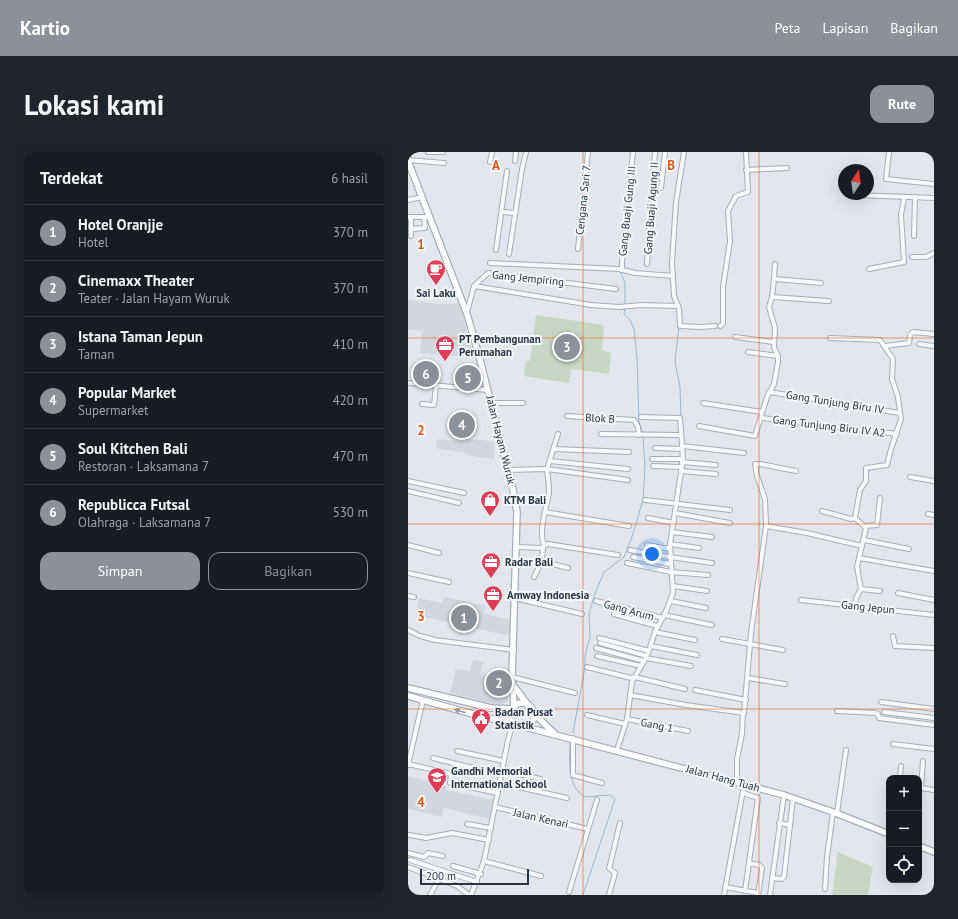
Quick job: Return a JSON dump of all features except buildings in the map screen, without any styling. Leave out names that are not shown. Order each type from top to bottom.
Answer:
[{"type":"main road","name":"Jalan Hayam Wuruk","points":[[408,160],[422,197],[427,217],[467,314],[492,403],[516,506],[514,550],[514,650],[512,677],[513,708]]},
{"type":"main road","points":[[512,685],[533,713],[554,734]]},
{"type":"main road","points":[[408,688],[491,708],[513,708],[520,704],[529,706]]},
{"type":"main road","points":[[408,696],[525,727],[531,723],[533,713]]},
{"type":"main road","points":[[513,708],[510,714],[514,724]]},
{"type":"main road","name":"Jalan Hang Tuah","points":[[525,727],[573,738],[784,795],[835,812],[886,833]]},
{"type":"main road","points":[[922,847],[934,852]]},
{"type":"street","points":[[428,152],[443,152]]},
{"type":"street","points":[[490,162],[492,152]]},
{"type":"street","points":[[514,161],[516,152]]},
{"type":"street","points":[[509,254],[526,152]]},
{"type":"street","name":"Cengana Sari 7","points":[[578,249],[588,152]]},
{"type":"street","name":"Gang Buaji Gung III","points":[[621,270],[633,152]]},
{"type":"street","name":"Gang Buaji Agung II","points":[[647,264],[655,152]]},
{"type":"street","points":[[661,188],[665,152]]},
{"type":"street","points":[[684,152],[676,202],[673,276],[674,296],[678,306],[680,326],[715,326]]},
{"type":"street","points":[[720,326],[723,324],[723,287],[730,241],[728,211],[736,196],[748,192],[746,152]]},
{"type":"street","points":[[889,152],[886,179],[934,184]]},
{"type":"street","points":[[408,160],[444,163]]},
{"type":"street","points":[[746,170],[787,168]]},
{"type":"street","points":[[496,250],[507,171]]},
{"type":"street","points":[[874,196],[934,198]]},
{"type":"street","points":[[408,200],[422,197]]},
{"type":"street","points":[[869,269],[904,262],[901,215],[904,198]]},
{"type":"street","points":[[914,236],[915,198]]},
{"type":"street","points":[[502,212],[515,213]]},
{"type":"street","points":[[411,229],[425,228],[427,217],[409,217],[411,236]]},
{"type":"street","points":[[912,256],[926,257],[934,254]]},
{"type":"street","points":[[490,264],[621,270],[673,276]]},
{"type":"street","points":[[699,426],[755,436],[762,418],[762,412],[769,392],[775,379],[778,356],[773,342],[775,328],[769,307],[772,297],[775,264]]},
{"type":"street","name":"Gang Jempiring","points":[[474,286],[488,273],[616,289]]},
{"type":"street","points":[[774,279],[821,283]]},
{"type":"street","points":[[467,314],[474,286],[591,305],[619,307],[678,306]]},
{"type":"street","points":[[772,297],[829,301]]},
{"type":"street","points":[[885,346],[909,343],[910,334],[913,332],[934,334]]},
{"type":"street","points":[[735,337],[773,342]]},
{"type":"street","name":"Gang Tunjung Biru IV","points":[[830,338],[880,339],[893,359],[892,379],[898,397],[902,420],[891,449],[887,465],[866,468],[866,481],[860,490],[855,518]]},
{"type":"street","points":[[919,344],[934,346]]},
{"type":"street","points":[[748,352],[778,356]]},
{"type":"street","points":[[408,383],[488,390]]},
{"type":"street","points":[[422,404],[434,405],[436,386]]},
{"type":"street","name":"Gang Tunjung Biru IV","points":[[769,392],[900,413]]},
{"type":"street","points":[[492,403],[523,403]]},
{"type":"street","points":[[703,403],[762,412]]},
{"type":"street","name":"Blok B","points":[[567,416],[634,420],[641,435]]},
{"type":"street","points":[[617,750],[626,724],[630,686],[646,658],[657,626],[671,601],[673,586],[670,564],[670,547],[682,460],[680,418],[641,418]]},
{"type":"street","name":"Gang Tunjung Biru IV A2","points":[[762,418],[897,434]]},
{"type":"street","points":[[534,577],[542,561],[542,536],[549,492],[547,469],[558,434]]},
{"type":"street","points":[[601,434],[681,434]]},
{"type":"street","points":[[655,448],[682,447],[744,453]]},
{"type":"street","points":[[554,449],[629,452]]},
{"type":"street","points":[[652,459],[682,460],[716,465]]},
{"type":"street","points":[[550,461],[628,469]]},
{"type":"street","points":[[737,783],[736,759],[742,734],[751,643],[766,526],[765,499],[757,476],[755,464],[758,463],[796,471]]},
{"type":"street","points":[[653,466],[716,474]]},
{"type":"street","points":[[508,470],[547,469],[628,480]]},
{"type":"street","points":[[910,477],[934,481]]},
{"type":"street","points":[[408,481],[464,493]]},
{"type":"street","points":[[408,492],[459,503]]},
{"type":"street","points":[[822,512],[851,519],[855,518],[865,526],[877,525],[880,498]]},
{"type":"street","points":[[645,500],[730,510]]},
{"type":"street","points":[[545,512],[629,526]]},
{"type":"street","points":[[675,513],[730,523]]},
{"type":"street","points":[[928,514],[934,515]]},
{"type":"street","points":[[648,518],[674,523]]},
{"type":"street","points":[[766,526],[807,533],[862,546]]},
{"type":"street","points":[[855,606],[856,598],[861,589],[856,572],[864,540],[865,526]]},
{"type":"street","points":[[672,532],[712,537]]},
{"type":"street","points":[[864,540],[909,549]]},
{"type":"street","points":[[514,550],[543,547],[548,544],[618,555]]},
{"type":"street","points":[[408,545],[439,553]]},
{"type":"street","points":[[647,545],[699,548]]},
{"type":"street","points":[[630,550],[670,558],[712,563]]},
{"type":"street","points":[[633,558],[670,564]]},
{"type":"street","points":[[859,558],[934,571]]},
{"type":"street","points":[[542,561],[568,568]]},
{"type":"street","points":[[627,563],[671,572],[708,575]]},
{"type":"street","points":[[408,573],[449,582]]},
{"type":"street","points":[[673,586],[708,590]]},
{"type":"street","points":[[861,589],[880,591]]},
{"type":"street","name":"Gang Jepun","points":[[898,593],[934,600]]},
{"type":"street","points":[[408,596],[414,597]]},
{"type":"street","points":[[514,598],[582,614]]},
{"type":"street","name":"Gang Jepun","points":[[801,600],[934,614]]},
{"type":"street","name":"Gang Arum","points":[[596,601],[663,617],[712,625]]},
{"type":"street","points":[[671,601],[706,608]]},
{"type":"street","points":[[614,614],[657,626]]},
{"type":"street","points":[[408,630],[420,636],[435,640],[514,650]]},
{"type":"street","points":[[655,632],[695,640]]},
{"type":"street","points":[[893,636],[895,646],[934,648]]},
{"type":"street","points":[[599,638],[649,651]]},
{"type":"street","points":[[722,639],[751,643],[783,650]]},
{"type":"street","points":[[600,643],[646,658]]},
{"type":"street","points":[[651,646],[697,655]]},
{"type":"street","points":[[596,648],[691,666]]},
{"type":"street","points":[[597,656],[641,666]]},
{"type":"street","points":[[587,668],[631,678],[635,677],[685,689]]},
{"type":"street","points":[[512,677],[575,693]]},
{"type":"street","points":[[748,678],[785,684]]},
{"type":"street","points":[[695,690],[746,700]]},
{"type":"street","points":[[630,695],[743,713]]},
{"type":"street","points":[[423,700],[410,744],[408,764],[452,775],[450,783],[498,793]]},
{"type":"street","points":[[881,702],[934,710]]},
{"type":"street","points":[[837,711],[875,713],[878,714],[879,718],[934,725]]},
{"type":"street","points":[[884,712],[934,718]]},
{"type":"street","points":[[587,715],[626,724]]},
{"type":"street","name":"Gang 1","points":[[627,719],[688,731]]},
{"type":"street","points":[[430,895],[439,879],[457,886],[470,895],[477,882],[489,840],[510,730],[514,724]]},
{"type":"street","points":[[573,738],[573,775],[602,783]]},
{"type":"street","points":[[893,744],[934,749]]},
{"type":"street","points":[[826,889],[827,857],[846,750]]},
{"type":"street","points":[[457,751],[504,762]]},
{"type":"street","points":[[433,758],[540,780]]},
{"type":"street","points":[[923,761],[921,788],[934,790]]},
{"type":"street","points":[[900,775],[901,766]]},
{"type":"street","points":[[440,784],[443,772]]},
{"type":"street","points":[[500,783],[567,798]]},
{"type":"street","points":[[724,895],[744,785]]},
{"type":"street","points":[[743,793],[758,798],[745,891]]},
{"type":"street","points":[[770,895],[784,795]]},
{"type":"street","points":[[772,878],[782,879],[784,877],[793,799]]},
{"type":"street","points":[[569,892],[597,800]]},
{"type":"street","name":"Jalan Kenari","points":[[495,806],[588,829]]},
{"type":"street","points":[[609,895],[615,873],[609,868],[620,823]]},
{"type":"street","points":[[779,823],[790,825]]},
{"type":"street","points":[[468,824],[491,828]]},
{"type":"street","points":[[408,835],[426,838],[452,833],[489,840]]},
{"type":"street","points":[[408,853],[424,857],[428,853],[443,856]]},
{"type":"street","points":[[410,860],[477,882]]},
{"type":"street","points":[[484,861],[541,876]]},
{"type":"street","points":[[725,888],[758,894],[762,868],[759,865],[749,863]]},
{"type":"street","points":[[453,866],[480,874]]},
{"type":"street","points":[[408,867],[430,875]]},
{"type":"shaded area","points":[[408,300],[440,304],[463,303],[460,305],[474,358],[420,353],[422,331],[408,329]]},
{"type":"shaded area","points":[[437,439],[467,442],[467,439],[494,441],[494,459],[465,455],[465,453],[436,448]]},
{"type":"shaded area","points":[[444,597],[485,606],[484,614],[511,620],[510,636],[416,615],[419,598],[442,603]]},
{"type":"shaded area","points":[[473,660],[483,662],[480,674],[507,681],[508,701],[497,705],[450,693],[456,669],[470,671]]},
{"type":"shaded area","name":"Gandhi Memorial International School","points":[[408,776],[446,786],[446,790],[494,800],[490,819],[444,808],[442,817],[408,809]]},
{"type":"green space","points":[[536,315],[604,325],[602,350],[611,353],[609,374],[571,369],[569,383],[524,376],[526,361],[530,361]]},
{"type":"green space","points":[[838,852],[873,867],[868,895],[832,895]]},
{"type":"waterway","points":[[620,271],[625,283],[625,304]]},
{"type":"waterway","points":[[625,307],[624,314],[630,320],[634,329],[637,359],[639,422],[643,434]]},
{"type":"waterway","points":[[679,327],[675,361],[680,387],[681,417]]},
{"type":"waterway","points":[[573,733],[585,667],[585,656],[590,637],[589,613],[604,572],[624,557],[632,537],[643,500],[645,464],[643,437]]},
{"type":"waterway","points":[[674,530],[675,524]]},
{"type":"waterway","points":[[630,713],[631,705]]},
{"type":"waterway","points":[[570,742],[570,772],[572,780],[579,792],[585,797],[610,795],[615,799],[583,895]]},
{"type":"place","name":"Sai Laku","points":[[436,286]]},
{"type":"place","name":"Istana Taman Jepun","points":[[567,347]]},
{"type":"place","name":"PT Pembangunan Perumahan","points":[[445,362]]},
{"type":"place","name":"Republicca Futsal","points":[[426,374]]},
{"type":"place","name":"Soul Kitchen Bali","points":[[468,378]]},
{"type":"place","name":"Popular Market","points":[[462,425]]},
{"type":"place","name":"KTM Bali","points":[[490,517]]},
{"type":"place","name":"Radar Bali","points":[[491,579]]},
{"type":"place","name":"Amway Indonesia","points":[[493,612]]},
{"type":"place","name":"Hotel Oranjje","points":[[464,618]]},
{"type":"place","name":"Cinemaxx Theater","points":[[499,683]]},
{"type":"place","name":"Badan Pusat Statistik","points":[[481,735]]},
{"type":"place","name":"Gandhi Memorial International School","points":[[437,794]]}]
